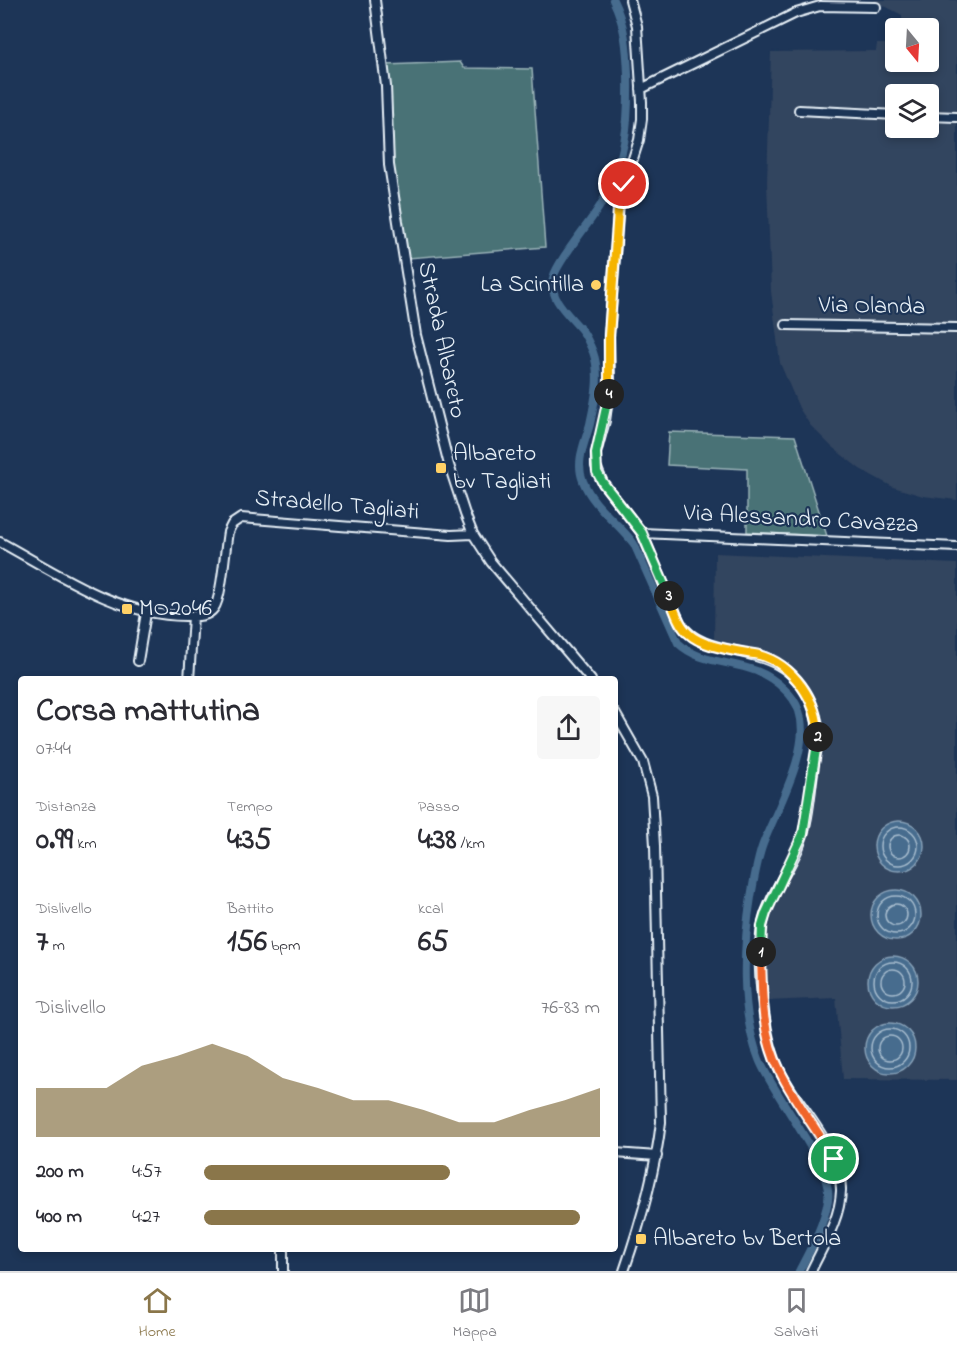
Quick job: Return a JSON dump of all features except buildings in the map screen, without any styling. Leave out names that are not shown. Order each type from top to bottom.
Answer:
[{"type":"street","name":"Strada Albareto","points":[[375,0],[386,86],[389,165],[416,335],[449,465],[473,534],[506,580],[588,676]]},
{"type":"street","points":[[630,0],[637,26],[642,110],[639,140],[621,193],[618,211],[609,336],[610,384],[605,421],[595,460],[599,478],[642,533],[685,630],[693,637],[705,642],[760,656],[777,664],[790,673],[803,689],[815,715],[818,737],[805,827],[794,856],[766,913],[762,926],[761,949],[765,1020],[773,1054],[789,1086],[834,1159],[841,1183],[837,1213],[810,1271]]},
{"type":"street","points":[[642,89],[796,13],[820,6],[876,7]]},
{"type":"street","points":[[799,110],[885,114]]},
{"type":"street","points":[[939,116],[957,117]]},
{"type":"street","name":"Via Olanda","points":[[786,325],[957,328]]},
{"type":"street","name":"Stradello Tagliati","points":[[193,616],[206,615],[216,605],[228,532],[232,524],[241,518],[450,535],[473,534]]},
{"type":"street","name":"Via Alessandro Cavazza","points":[[642,533],[957,547]]},
{"type":"street","points":[[0,542],[110,601],[146,613],[193,616],[189,676]]},
{"type":"street","points":[[138,661],[146,613]]},
{"type":"street","points":[[618,718],[643,762],[648,777],[652,805],[661,1122],[657,1156],[643,1215],[624,1271]]},
{"type":"street","points":[[618,1154],[657,1156]]},
{"type":"street","points":[[282,1271],[283,1252]]},
{"type":"shaded area","points":[[873,0],[957,0],[957,500],[923,496],[893,487],[860,469],[832,447],[810,425],[799,408],[780,363],[771,291],[767,182],[771,52],[876,51],[877,44],[885,44],[885,72],[939,72],[939,18],[902,18],[902,15]]},
{"type":"shaded area","points":[[715,553],[957,564],[957,1080],[843,1079],[836,998],[766,1001],[764,965],[768,915],[801,848],[821,730],[817,704],[802,682],[782,662],[767,653],[714,643]]},
{"type":"green space","points":[[460,62],[464,68],[532,69],[545,247],[408,258],[392,161],[386,65]]},
{"type":"green space","points":[[669,432],[795,436],[827,536],[747,532],[747,469],[667,465]]},
{"type":"water","points":[[899,821],[917,828],[924,846],[917,864],[899,871],[881,864],[874,846],[881,828]]},
{"type":"water","points":[[896,890],[914,897],[921,915],[914,933],[896,940],[878,933],[871,915],[878,897]]},
{"type":"water","points":[[888,956],[898,956],[911,963],[918,976],[918,986],[911,999],[898,1006],[888,1006],[879,1002],[872,995],[868,986],[868,976],[872,967],[879,960]]},
{"type":"water","points":[[885,1023],[895,1023],[908,1030],[915,1043],[915,1053],[908,1066],[895,1073],[885,1073],[876,1069],[869,1062],[865,1053],[865,1043],[869,1034],[876,1027]]},
{"type":"waterway","points":[[613,0],[623,27],[627,55],[628,109],[621,158],[609,190],[556,270],[552,286],[557,301],[586,337],[597,369],[590,424],[580,459],[581,474],[587,490],[599,507],[634,544],[678,643],[702,657],[757,671],[771,678],[789,694],[799,711],[802,726],[801,743],[791,778],[759,857],[751,897],[745,957],[746,1000],[753,1041],[759,1059],[812,1150],[822,1169],[827,1186],[828,1200],[823,1218],[799,1271]]},
{"type":"place","name":"La Scintilla","points":[[596,285]]},
{"type":"place","name":"Albareto bv Tagliati","points":[[441,468]]},
{"type":"place","name":"MO2046","points":[[127,609]]},
{"type":"place","name":"Albareto bv Bertola","points":[[641,1239]]},
{"type":"route","points":[[624,184],[618,211],[609,336],[610,384],[605,421],[596,453],[597,472],[599,478],[642,533],[685,630],[693,637],[705,642],[772,660],[799,683],[814,709],[818,737],[805,827],[762,926],[762,984],[765,1020],[773,1054],[780,1071],[834,1159]]}]
